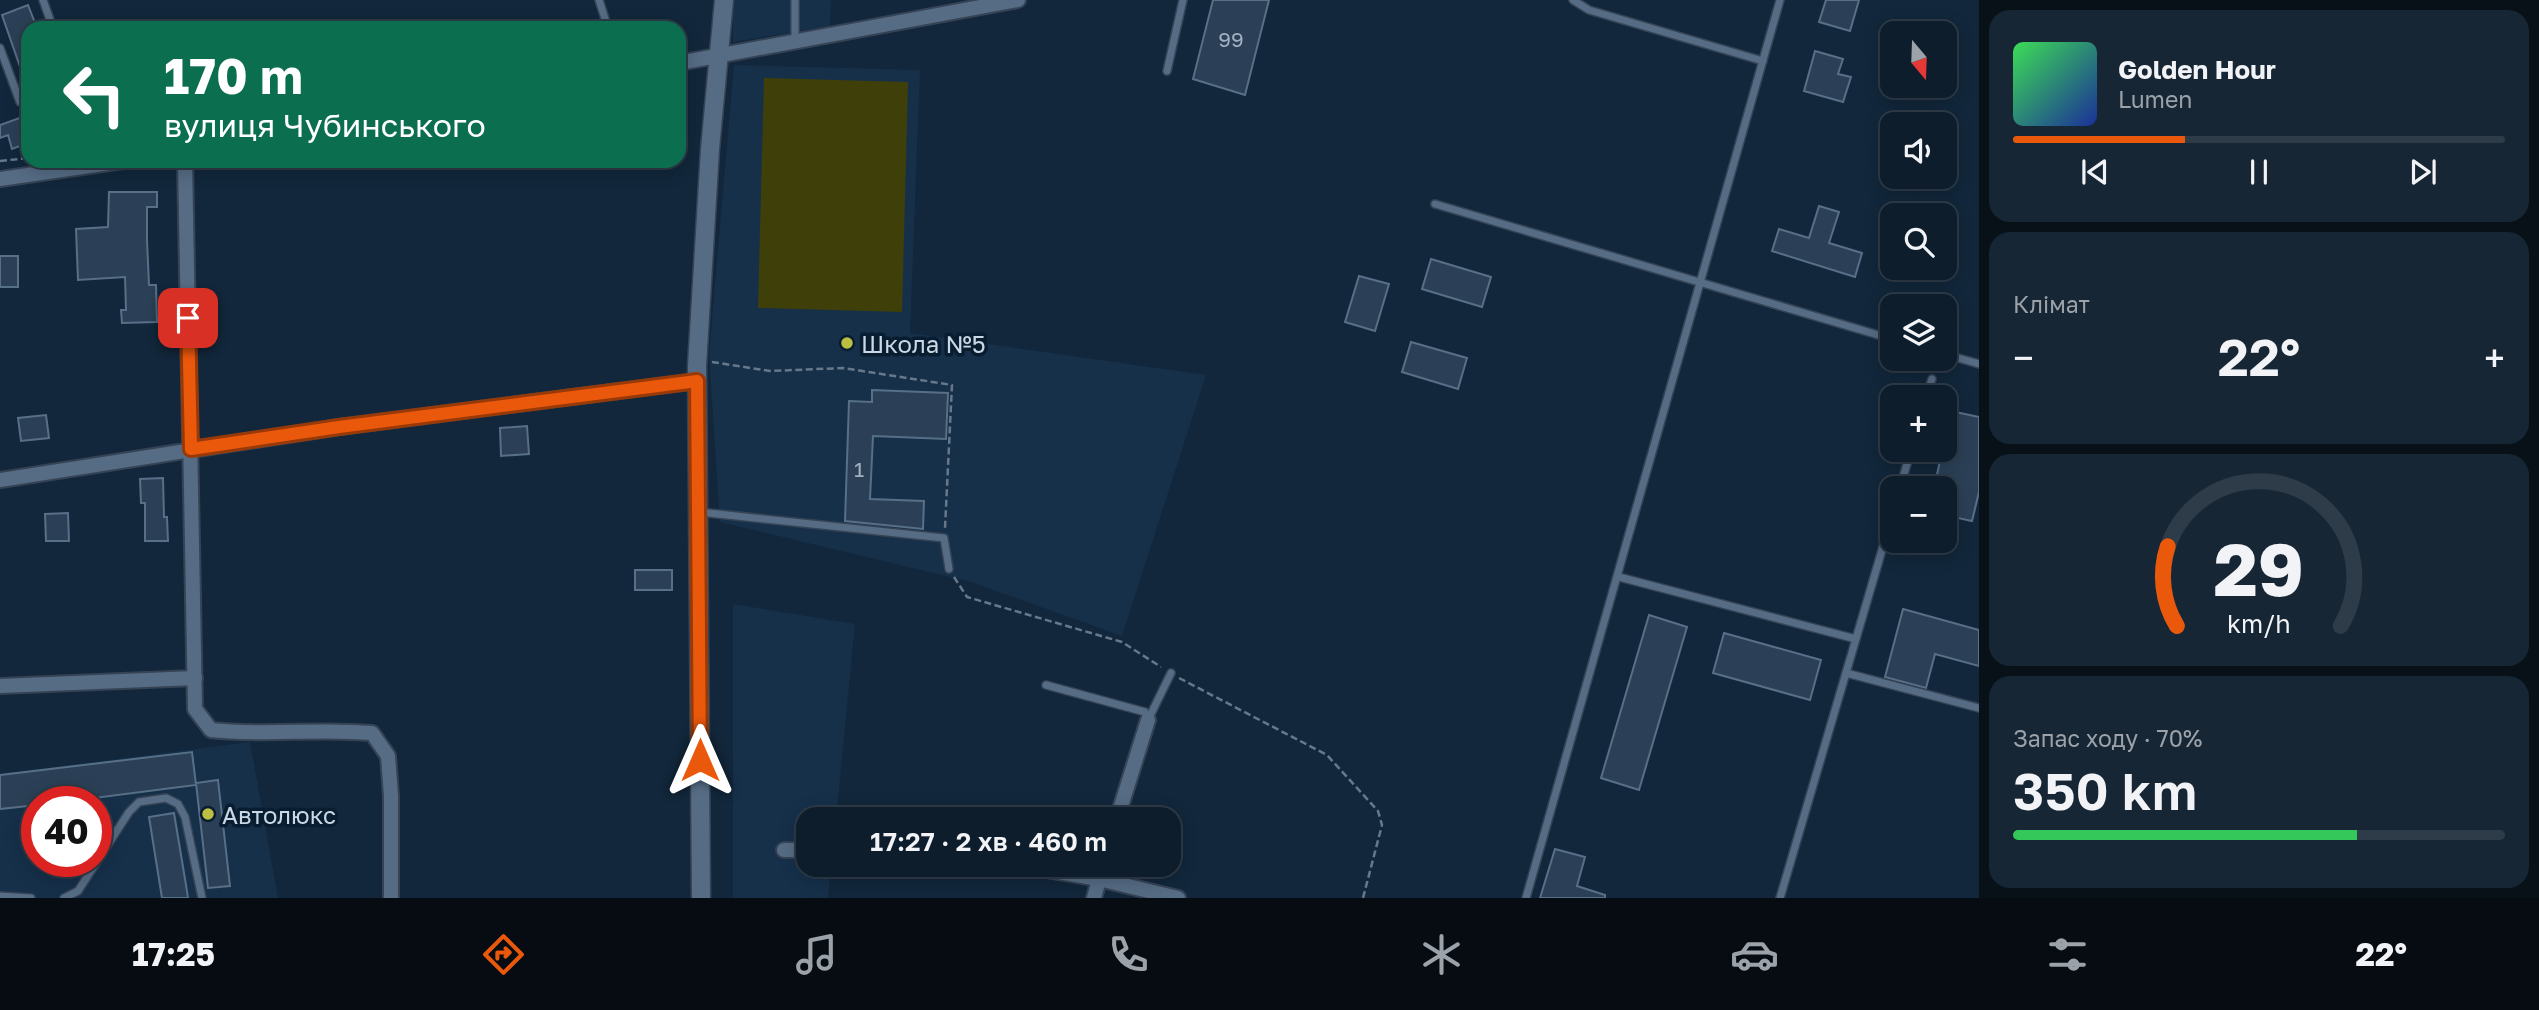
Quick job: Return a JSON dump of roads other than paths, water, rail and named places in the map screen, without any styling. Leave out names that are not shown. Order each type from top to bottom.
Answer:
[{"type":"street","points":[[701,898],[697,359],[710,149],[724,0]]},
{"type":"street","points":[[686,62],[1018,0]]},
{"type":"street","points":[[0,179],[69,168]]},
{"type":"street","points":[[184,168],[195,709],[211,730],[243,734],[345,730],[372,733],[388,756],[391,796],[391,898]]},
{"type":"street","points":[[0,480],[339,427],[697,381]]},
{"type":"street","points":[[0,686],[195,678]]},
{"type":"street","points":[[1121,807],[1148,720]]},
{"type":"street","points":[[784,849],[796,850]]},
{"type":"street","points":[[1094,898],[1100,877]]},
{"type":"street","points":[[1116,877],[1178,898]]},
{"type":"lane","points":[[43,0],[50,21]]},
{"type":"lane","points":[[599,0],[606,21]]},
{"type":"lane","points":[[795,0],[795,42]]},
{"type":"lane","points":[[1167,71],[1182,0]]},
{"type":"lane","points":[[1573,0],[1589,10],[1763,61]]},
{"type":"lane","points":[[1526,898],[1780,0]]},
{"type":"lane","points":[[0,48],[20,102]]},
{"type":"lane","points":[[1434,204],[1880,335]]},
{"type":"lane","points":[[1957,358],[1979,364]]},
{"type":"lane","points":[[1930,385],[1932,380]]},
{"type":"lane","points":[[698,512],[944,538],[950,569]]},
{"type":"lane","points":[[1780,898],[1881,553]]},
{"type":"lane","points":[[1619,576],[1856,639]]},
{"type":"lane","points":[[1148,720],[1171,673]]},
{"type":"lane","points":[[1846,673],[1979,708]]},
{"type":"lane","points":[[1046,685],[1145,712],[1148,720]]},
{"type":"lane","points":[[64,898],[78,891],[129,812],[139,803],[166,798],[178,804],[185,817],[202,898]]},
{"type":"lane","points":[[0,895],[31,898]]},
{"type":"place","name":"Школа №5","points":[[847,343]]},
{"type":"place","name":"Автолюкс","points":[[208,814]]}]
